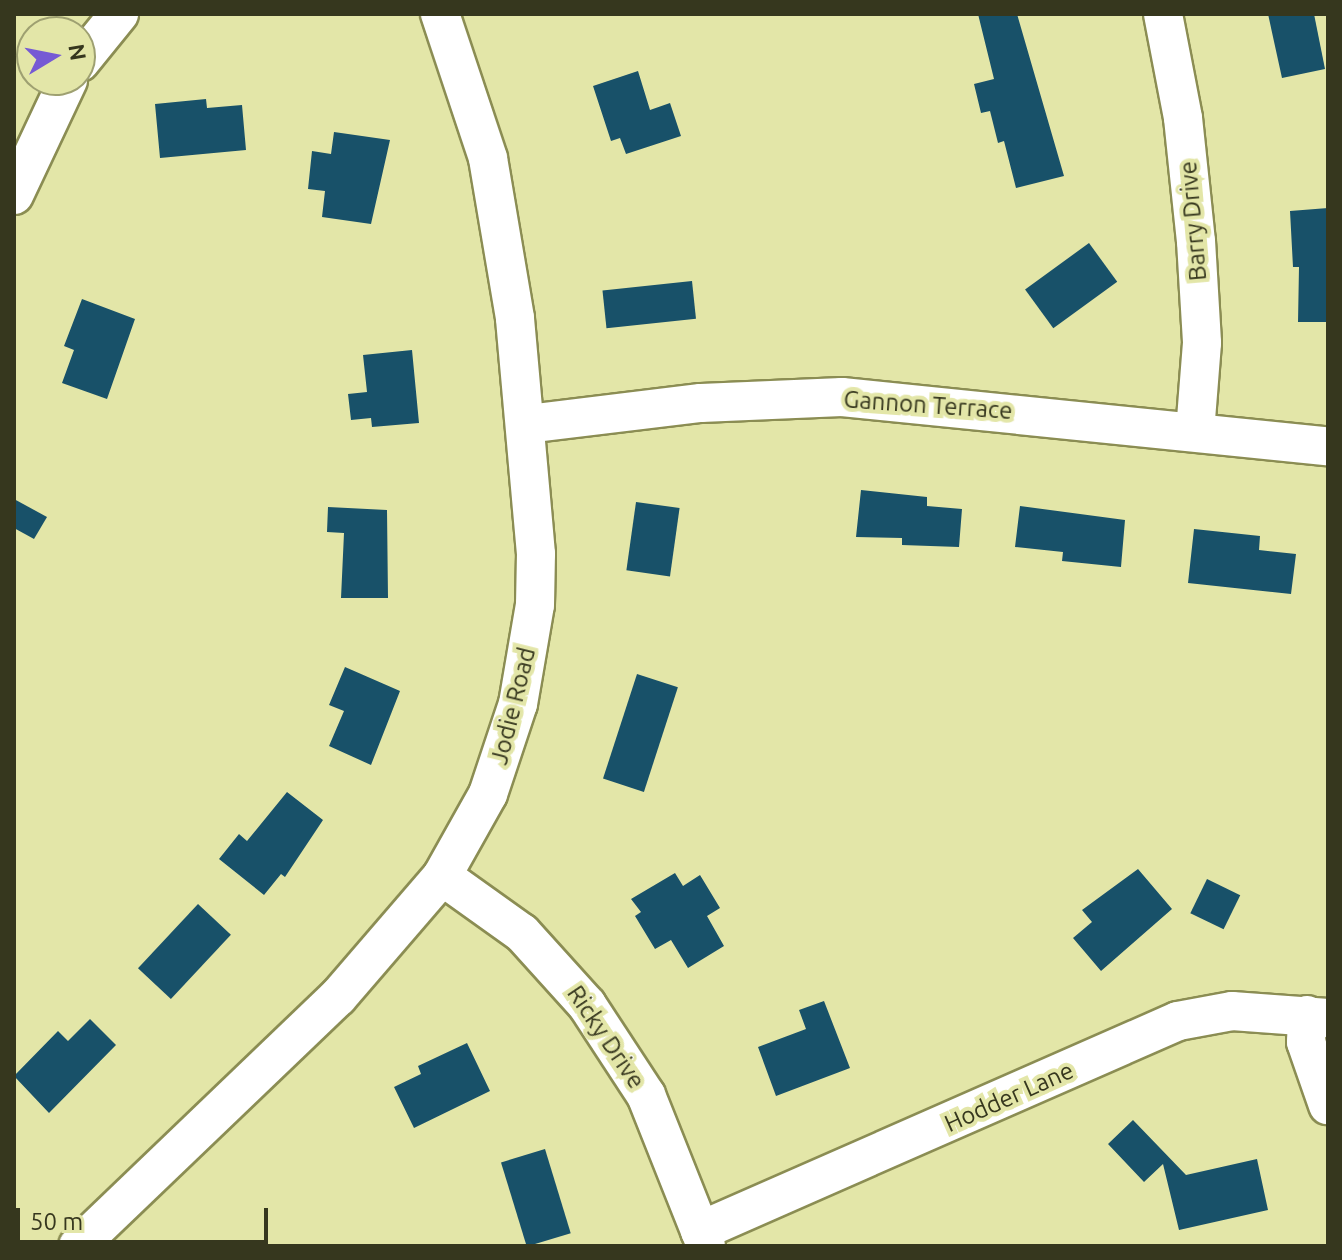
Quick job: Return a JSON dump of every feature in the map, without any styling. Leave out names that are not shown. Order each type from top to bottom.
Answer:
[{"type":"street","points":[[96,42],[119,14]]},
{"type":"street","name":"Jodie Road","points":[[78,1246],[338,997],[442,876],[488,794],[529,652],[536,554],[527,424],[507,262],[488,158],[440,14]]},
{"type":"street","name":"Barry Drive","points":[[1163,14],[1183,118],[1196,241],[1202,343],[1195,431]]},
{"type":"street","points":[[14,195],[60,96]]},
{"type":"street","name":"Gannon Terrace","points":[[527,424],[701,403],[842,397],[1328,446]]},
{"type":"street","name":"Ricky Drive","points":[[442,876],[522,933],[587,1005],[646,1095],[703,1238]]},
{"type":"street","name":"Hodder Lane","points":[[703,1238],[1178,1021],[1232,1011],[1318,1017]]},
{"type":"street","points":[[1318,1017],[1306,1042],[1328,1105]]},
{"type":"building","points":[[978,14],[1017,14],[1064,176],[1016,188],[1004,141],[998,143],[990,111],[981,113],[974,84],[994,79]]},
{"type":"building","points":[[1268,14],[1314,14],[1325,69],[1282,78]]},
{"type":"building","points":[[638,71],[650,110],[670,103],[681,136],[626,154],[620,138],[611,141],[593,86]]},
{"type":"building","points":[[206,99],[207,108],[242,105],[246,150],[160,158],[155,104]]},
{"type":"building","points":[[334,132],[390,140],[371,224],[322,217],[325,191],[308,189],[312,151],[331,154]]},
{"type":"building","points":[[1328,208],[1328,322],[1298,322],[1299,267],[1293,267],[1290,211]]},
{"type":"building","points":[[1089,243],[1117,282],[1053,328],[1025,289]]},
{"type":"building","points":[[692,281],[696,319],[606,328],[602,290]]},
{"type":"building","points":[[82,299],[135,319],[107,399],[62,383],[74,350],[64,346]]},
{"type":"building","points":[[412,350],[419,423],[372,427],[371,418],[351,420],[348,394],[367,392],[363,355]]},
{"type":"building","points":[[861,490],[927,497],[927,506],[962,509],[959,547],[902,545],[902,538],[856,537]]},
{"type":"building","points":[[14,499],[47,517],[34,539],[14,528]]},
{"type":"building","points":[[636,502],[680,508],[670,576],[626,570]]},
{"type":"building","points":[[1020,506],[1125,520],[1121,567],[1062,561],[1063,552],[1015,547]]},
{"type":"building","points":[[328,507],[387,510],[388,598],[341,598],[344,533],[327,532]]},
{"type":"building","points":[[1194,529],[1260,536],[1259,550],[1296,554],[1291,594],[1188,583]]},
{"type":"building","points":[[345,667],[400,691],[371,765],[329,746],[344,711],[329,705]]},
{"type":"building","points":[[637,674],[678,687],[644,792],[603,779]]},
{"type":"building","points":[[287,792],[323,820],[285,877],[281,874],[264,895],[219,859],[239,834],[247,841]]},
{"type":"building","points":[[1138,869],[1172,909],[1101,971],[1073,938],[1092,922],[1082,910]]},
{"type":"building","points":[[675,873],[683,886],[700,875],[720,908],[707,916],[724,946],[688,968],[671,940],[655,949],[635,916],[641,912],[631,899]]},
{"type":"building","points":[[1207,879],[1240,895],[1224,929],[1190,913]]},
{"type":"building","points":[[198,904],[231,935],[171,999],[138,968]]},
{"type":"building","points":[[824,1001],[850,1068],[776,1096],[758,1047],[806,1029],[799,1010]]},
{"type":"building","points":[[90,1019],[116,1045],[49,1113],[14,1076],[58,1031],[68,1041]]},
{"type":"building","points":[[467,1043],[490,1091],[414,1128],[394,1087],[421,1074],[418,1066]]},
{"type":"building","points":[[1133,1120],[1186,1175],[1257,1159],[1268,1210],[1179,1230],[1163,1164],[1144,1182],[1108,1144]]},
{"type":"building","points":[[545,1149],[571,1233],[527,1246],[501,1162]]}]
